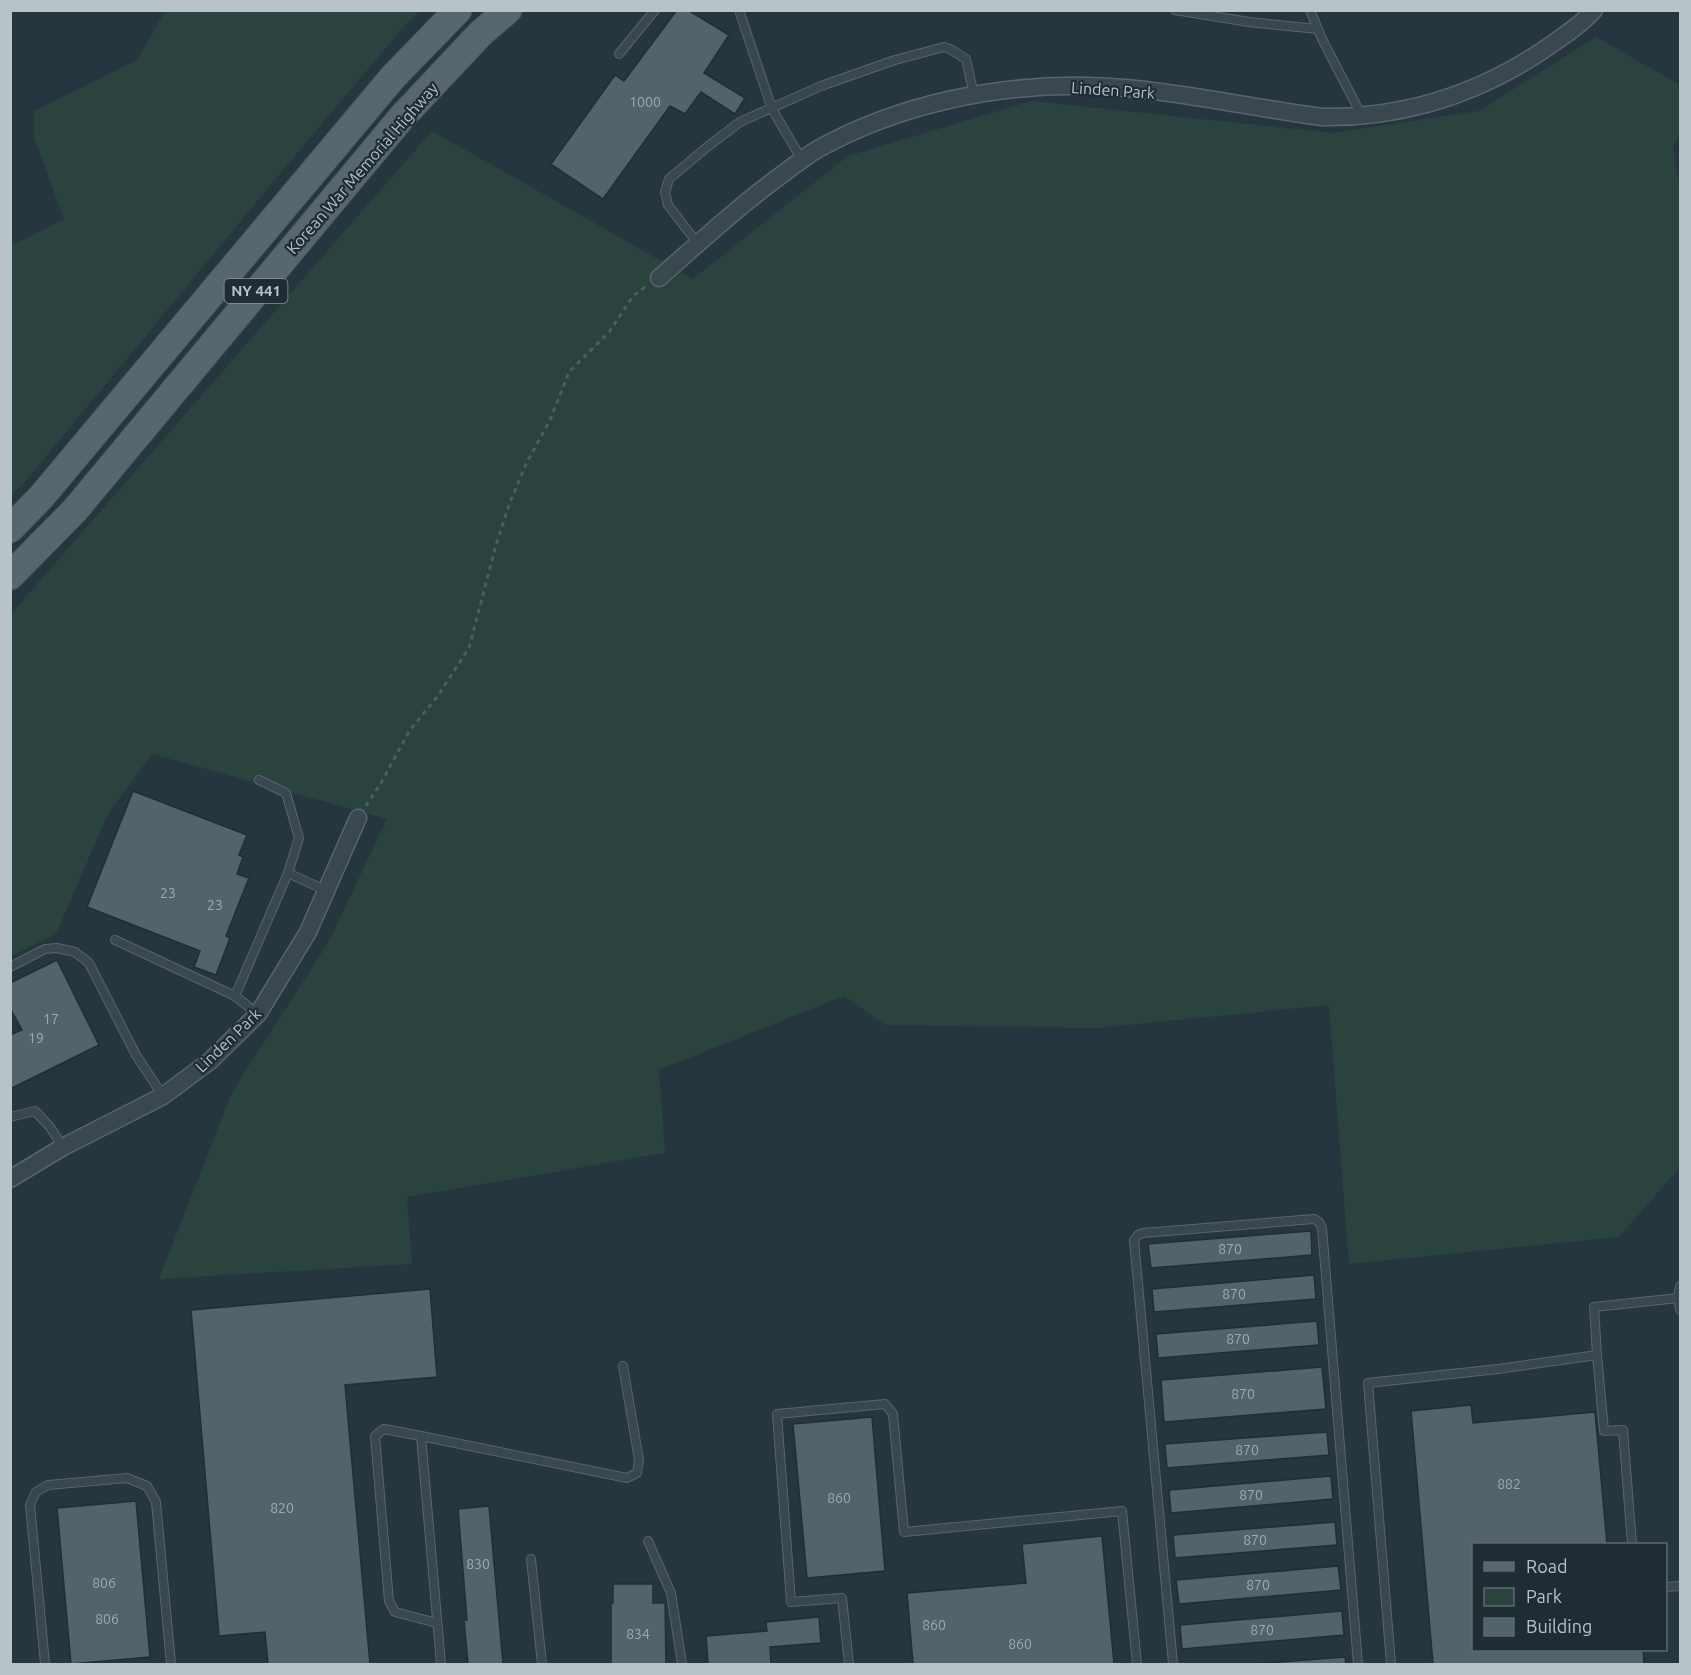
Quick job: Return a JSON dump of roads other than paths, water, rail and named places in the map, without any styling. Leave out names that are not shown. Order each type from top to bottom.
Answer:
[{"type":"main road","name":"Korean War Memorial Highway","points":[[10,576],[75,510],[402,117],[481,33],[507,10]]},
{"type":"main road","name":"Korean War Memorial Highway","points":[[10,529],[42,496],[393,77],[454,14]]},
{"type":"street","name":"Linden Park","points":[[659,278],[759,191],[817,150],[886,119],[939,102],[974,95],[1039,88],[1089,86],[1135,89],[1322,117],[1362,116],[1410,109],[1476,88],[1528,61],[1586,20],[1594,10]]},
{"type":"street","name":"Linden Park","points":[[10,1179],[63,1147],[163,1096],[210,1061],[258,1014],[308,932],[358,818]]},
{"type":"lane","points":[[619,54],[655,10]]},
{"type":"lane","points":[[739,10],[772,109],[802,160]]},
{"type":"lane","points":[[1174,10],[1249,22],[1317,29]]},
{"type":"lane","points":[[1310,10],[1317,29],[1362,116]]},
{"type":"lane","points":[[698,244],[668,205],[665,192],[669,179],[740,122],[821,86],[895,60],[944,47],[966,59],[974,95]]},
{"type":"lane","points":[[235,996],[288,873],[299,838],[286,793],[259,780]]},
{"type":"lane","points":[[288,873],[327,891]]},
{"type":"lane","points":[[115,940],[235,996],[258,1014]]},
{"type":"lane","points":[[10,967],[45,950],[57,948],[75,952],[89,963],[136,1055],[163,1096]]},
{"type":"lane","points":[[10,1117],[35,1111],[50,1127],[63,1147]]},
{"type":"lane","points":[[1173,1665],[1134,1240],[1143,1233],[1314,1219],[1322,1228],[1358,1665]]},
{"type":"lane","points":[[1680,1286],[1678,1298],[1680,1310]]},
{"type":"lane","points":[[1632,1543],[1623,1430],[1604,1431],[1594,1307],[1678,1298]]},
{"type":"lane","points":[[1391,1665],[1368,1383],[1498,1369],[1597,1355]]},
{"type":"lane","points":[[437,1623],[395,1612],[389,1601],[375,1436],[384,1429],[627,1478],[637,1473],[639,1460],[623,1366]]},
{"type":"lane","points":[[849,1665],[842,1598],[791,1602],[777,1414],[885,1404],[893,1414],[903,1532],[1122,1511],[1137,1665]]},
{"type":"lane","points":[[421,1436],[441,1665]]},
{"type":"lane","points":[[45,1665],[30,1505],[36,1492],[48,1485],[127,1478],[147,1486],[156,1502],[171,1665]]},
{"type":"lane","points":[[648,1541],[671,1593],[682,1665]]},
{"type":"lane","points":[[531,1559],[542,1665]]}]
